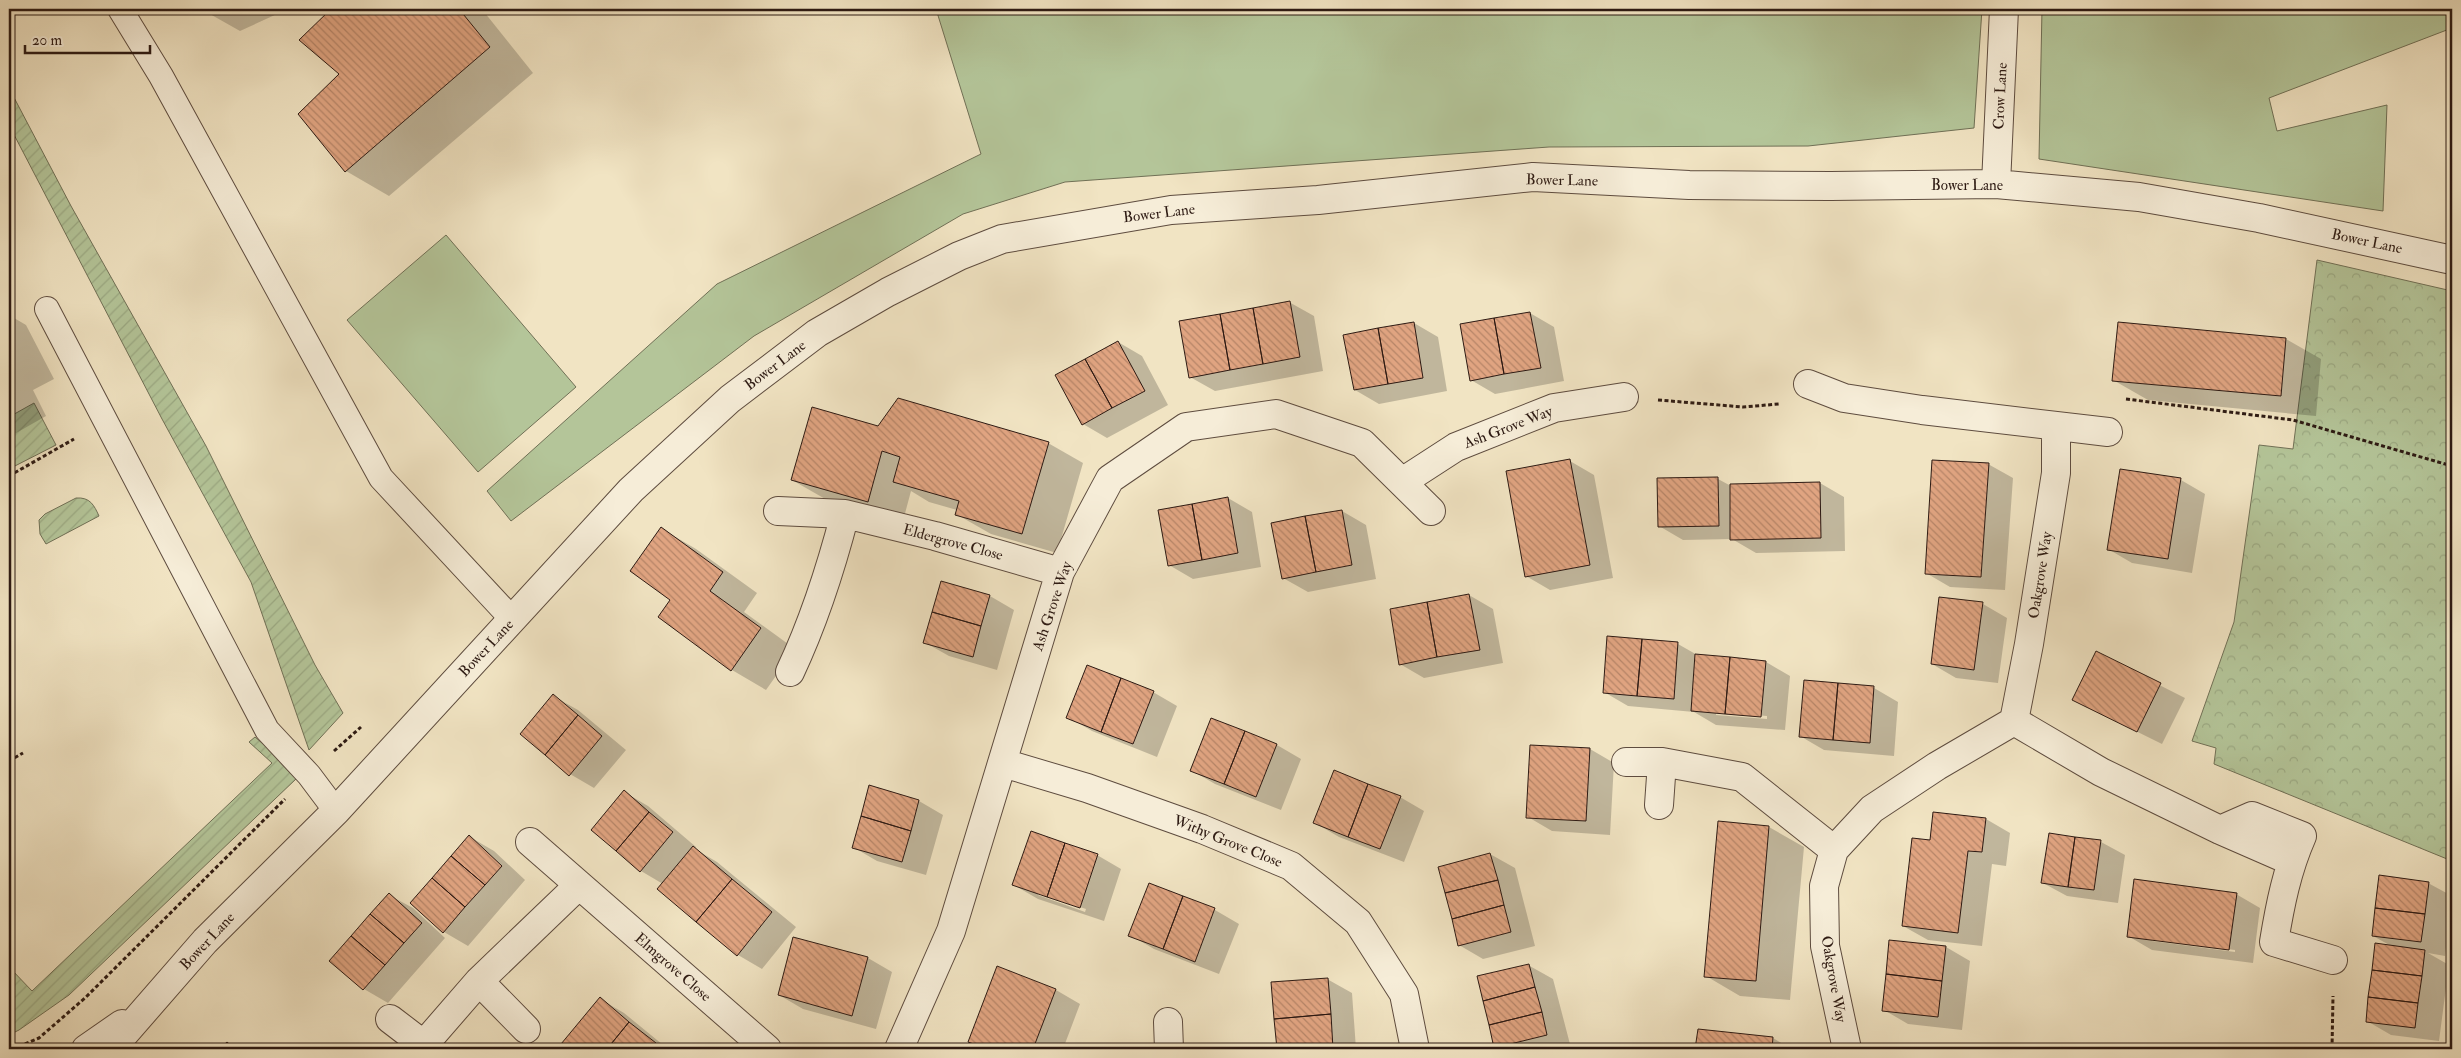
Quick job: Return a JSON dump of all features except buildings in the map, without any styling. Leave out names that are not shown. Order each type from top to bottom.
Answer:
[{"type":"street","name":"Crow Lane","points":[[1996,184],[2004,9]]},
{"type":"street","name":"Bower Lane","points":[[112,1049],[205,941],[336,811],[631,490],[730,399],[825,329],[888,292],[959,256],[1002,240],[1171,210],[1318,200],[1533,178],[1699,185],[1996,184],[2148,199],[2259,218],[2452,260]]},
{"type":"street","points":[[1799,394],[1844,398],[1959,416],[1986,416],[2056,427],[2108,432]]},
{"type":"street","name":"Ash Grove Way","points":[[1402,482],[1456,447],[1545,412],[1624,397]]},
{"type":"street","name":"Ash Grove Way","points":[[899,1049],[952,931],[1060,572],[1110,479],[1186,426],[1276,414],[1362,443],[1431,511]]},
{"type":"street","name":"Oakgrove Way","points":[[1847,1049],[1825,946],[1824,886],[1834,850],[1872,809],[1937,766],[2014,721],[2029,644],[2056,473],[2056,427]]},
{"type":"street","name":"Eldergrove Close","points":[[778,510],[845,514],[935,536],[1060,572]]},
{"type":"street","points":[[790,672],[808,633],[826,584],[845,514]]},
{"type":"street","points":[[2014,721],[2101,772],[2220,830],[2252,816],[2302,836],[2291,861],[2280,901],[2274,942],[2333,960]]},
{"type":"street","points":[[1626,762],[1662,762],[1742,777],[1834,850]]},
{"type":"street","points":[[1659,805],[1662,762]]},
{"type":"street","name":"Withy Grove Close","points":[[1003,763],[1087,788],[1202,829],[1291,866],[1358,922],[1404,994],[1415,1049]]},
{"type":"street","name":"Elmgrove Close","points":[[530,842],[766,1049]]},
{"type":"street","points":[[390,1019],[422,1047],[479,981],[578,885]]},
{"type":"street","points":[[479,981],[526,1029]]},
{"type":"street","name":"Bower Lane","points":[[86,1049],[104,1039],[158,994]]},
{"type":"street","points":[[1168,1022],[1169,1049]]},
{"type":"lane","points":[[120,9],[161,76],[381,478],[513,620]]},
{"type":"lane","points":[[47,309],[267,730],[309,775],[336,811]]},
{"type":"path","points":[[1624,397],[1743,407],[1799,394]]},
{"type":"path","points":[[2108,432],[2113,398],[2293,420],[2452,466]]},
{"type":"path","points":[[9,476],[74,439]]},
{"type":"path","points":[[13,1049],[39,1038],[85,998],[309,775],[366,722]]},
{"type":"path","points":[[9,761],[23,752]]},
{"type":"path","points":[[2332,1049],[2333,960]]},
{"type":"green space","points":[[936,9],[1982,9],[1974,128],[1808,146],[1549,147],[1065,182],[963,214],[754,336],[511,521],[487,491],[717,284],[981,154]]},
{"type":"green space","points":[[2042,9],[2452,9],[2452,28],[2269,98],[2277,131],[2387,105],[2383,211],[2039,159]]},
{"type":"green space","points":[[9,88],[71,206],[206,446],[315,665],[343,713],[309,750],[251,582],[162,419],[9,125]]},
{"type":"green space","points":[[446,235],[576,387],[478,472],[347,320]]},
{"type":"green space","points":[[2317,260],[2452,291],[2452,861],[2214,764],[2216,748],[2192,741],[2234,622],[2259,445],[2293,449]]},
{"type":"green space","points":[[34,403],[56,445],[9,469],[9,417]]},
{"type":"green space","points":[[76,498],[88,500],[99,516],[46,544],[40,534],[39,520],[45,514]]},
{"type":"green space","points":[[255,737],[278,757],[296,779],[69,995],[9,1035],[9,971],[11,969],[32,991],[272,763],[249,742]]}]
